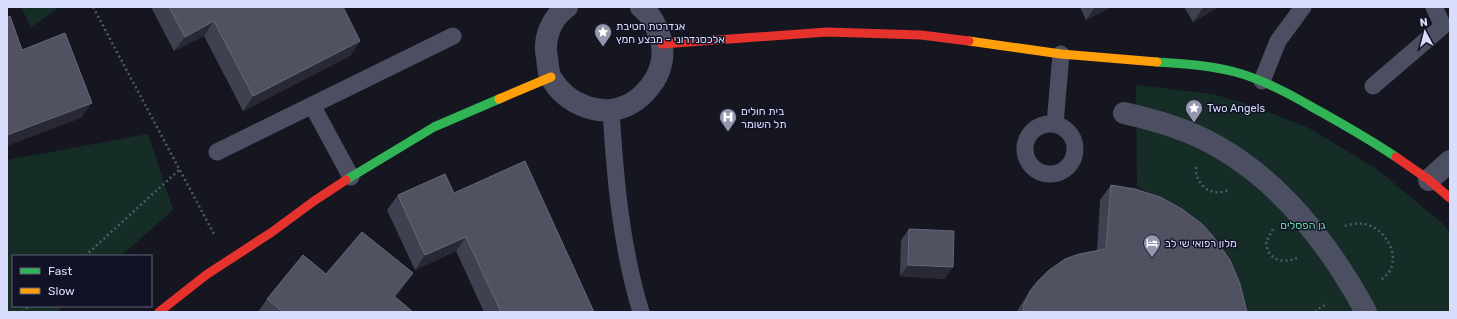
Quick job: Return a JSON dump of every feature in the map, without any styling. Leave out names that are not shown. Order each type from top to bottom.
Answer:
[{"type":"street","points":[[567,7],[562,11],[550,28],[545,48],[551,77],[563,94],[579,105],[599,110],[611,110],[630,104],[646,92],[658,75],[661,64],[662,44],[656,25],[641,7]]},
{"type":"street","points":[[662,44],[827,32],[921,35],[1060,54],[1208,66],[1236,72],[1262,81],[1294,96],[1368,138],[1429,180],[1450,198]]},
{"type":"street","points":[[159,312],[206,275],[272,232],[314,201],[434,127],[551,77]]},
{"type":"street","points":[[1124,113],[1189,132],[1227,152],[1261,177],[1294,208],[1321,240],[1366,312]]},
{"type":"street","points":[[1429,180],[1450,161]]},
{"type":"lane","points":[[1262,81],[1278,41],[1303,7]]},
{"type":"lane","points":[[1373,86],[1443,26],[1434,7]]},
{"type":"lane","points":[[217,152],[453,36]]},
{"type":"lane","points":[[1055,124],[1060,54]]},
{"type":"lane","points":[[312,105],[351,177]]},
{"type":"lane","points":[[611,110],[615,174],[622,234],[641,312]]},
{"type":"path","points":[[93,7],[229,260]]},
{"type":"path","points":[[86,255],[180,169]]},
{"type":"green space","points":[[21,7],[60,7],[31,27]]},
{"type":"green space","name":"גן הפסלים","points":[[1136,85],[1213,94],[1253,106],[1311,129],[1378,170],[1442,223],[1450,232],[1450,312],[1248,312],[1240,290],[1182,215],[1137,186]]},
{"type":"green space","points":[[148,134],[173,210],[122,255],[12,255],[12,307],[62,307],[57,312],[7,312],[7,160]]},
{"type":"building","points":[[169,7],[343,7],[360,41],[253,96],[214,21],[185,37]]},
{"type":"building","points":[[10,16],[22,50],[65,33],[92,103],[7,135],[7,17]]},
{"type":"building","points":[[525,161],[594,312],[501,312],[466,237],[425,255],[398,195],[445,174],[454,193]]},
{"type":"building","name":"מלון רפואי שי לב","points":[[1111,185],[1135,189],[1160,197],[1182,209],[1202,224],[1230,260],[1240,284],[1247,312],[1023,312],[1024,304],[1030,291],[1048,271],[1065,259],[1079,254],[1106,249]]},
{"type":"building","points":[[909,229],[954,231],[953,267],[908,265]]},
{"type":"building","points":[[362,232],[413,273],[394,296],[413,312],[283,312],[267,299],[303,255],[326,274]]},
{"type":"traffic: fast","points":[[1157,62],[1216,68],[1255,78],[1275,87],[1355,131],[1396,157]]},
{"type":"traffic: fast","points":[[346,180],[434,127],[499,99]]},
{"type":"traffic: slow","points":[[969,41],[1061,54],[1157,62]]},
{"type":"traffic: slow","points":[[499,99],[551,77]]},
{"type":"traffic: jam","points":[[662,44],[827,32],[921,35],[969,41]]},
{"type":"traffic: jam","points":[[1396,157],[1429,180],[1450,198]]},
{"type":"traffic: jam","points":[[159,312],[206,275],[272,232],[314,201],[346,180]]},
{"type":"place","name":"אנדרטת חטיבת אלכסנדרוני - מבצע חמץ","points":[[603,47]]},
{"type":"place","name":"Two Angels","points":[[1194,123]]},
{"type":"place","name":"בית חולים תל השומר","points":[[728,132]]},
{"type":"place","name":"מלון רפואי שי לב","points":[[1152,258]]}]
